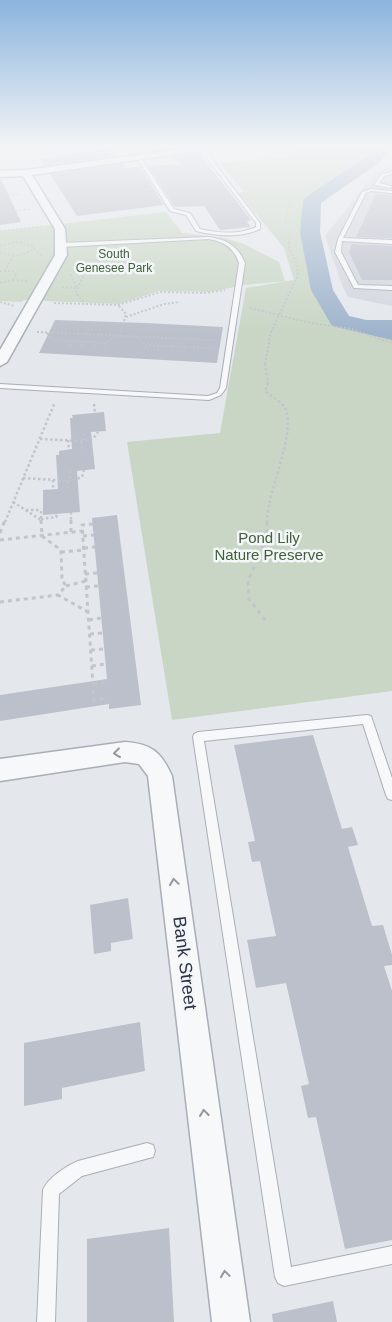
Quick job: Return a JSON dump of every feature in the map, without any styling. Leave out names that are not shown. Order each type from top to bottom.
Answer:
[{"type":"street","points":[[0,362],[61,255],[60,229],[48,209]]},
{"type":"street","name":"Bank Street","points":[[0,770],[125,752],[141,753],[154,762],[160,776],[231,1322]]},
{"type":"lane","points":[[171,209],[188,214],[198,230],[203,232],[229,233],[253,231],[258,228],[258,223],[247,209]]},
{"type":"lane","points":[[355,209],[340,239],[338,252],[356,287],[392,288]]},
{"type":"lane","points":[[200,238],[203,232]]},
{"type":"lane","points":[[0,386],[209,398],[219,394],[223,388],[242,263],[230,244],[218,239],[200,238],[61,245]]},
{"type":"lane","points":[[340,239],[389,242]]},
{"type":"lane","points":[[339,245],[381,246],[389,242]]},
{"type":"lane","points":[[392,795],[367,719],[198,737],[284,1277],[392,1255]]},
{"type":"lane","points":[[46,1322],[51,1190],[78,1169],[147,1151]]},
{"type":"path","points":[[0,209],[2,217]]},
{"type":"path","points":[[8,209],[10,216]]},
{"type":"path","points":[[1,213],[34,209]]},
{"type":"path","points":[[265,620],[249,599],[248,581],[267,538],[267,509],[288,438],[288,420],[285,407],[265,391],[268,383],[265,364],[270,332],[298,275],[297,264],[289,248],[290,232],[284,223],[288,217],[287,209]]},
{"type":"path","points":[[0,231],[44,226]]},
{"type":"path","points":[[0,246],[19,242],[33,245],[40,244]]},
{"type":"path","points":[[33,245],[34,249],[44,257]]},
{"type":"path","points":[[0,253],[13,256],[26,254],[34,249]]},
{"type":"path","points":[[5,271],[13,256]]},
{"type":"path","points":[[68,267],[77,288],[77,296],[86,304]]},
{"type":"path","points":[[0,271],[16,273],[17,277],[13,280]]},
{"type":"path","points":[[77,288],[83,276]]},
{"type":"path","points":[[0,283],[13,280],[29,281]]},
{"type":"path","points":[[57,287],[77,288]]},
{"type":"path","points":[[49,303],[118,306],[161,292],[204,292],[238,289]]},
{"type":"path","points":[[0,302],[15,306]]},
{"type":"path","points":[[126,317],[164,304],[180,302]]},
{"type":"path","points":[[236,305],[306,322],[351,329],[392,343]]},
{"type":"path","points":[[47,333],[52,340],[106,343],[118,336],[126,317],[125,311],[118,306]]},
{"type":"path","points":[[65,334],[67,328]]},
{"type":"path","points":[[77,334],[79,329]]},
{"type":"path","points":[[87,334],[89,329]]},
{"type":"path","points":[[99,335],[101,330]]},
{"type":"path","points":[[110,335],[111,330]]},
{"type":"path","points":[[34,332],[65,334],[87,334],[118,336],[136,336],[200,339],[213,340],[217,345],[211,348],[146,344],[136,336]]},
{"type":"path","points":[[148,337],[149,332]]},
{"type":"path","points":[[161,337],[162,333]]},
{"type":"path","points":[[174,333],[174,338]]},
{"type":"path","points":[[187,339],[188,334]]},
{"type":"path","points":[[200,339],[201,334]]},
{"type":"path","points":[[213,340],[214,335]]},
{"type":"path","points":[[58,345],[60,341]]},
{"type":"path","points":[[71,346],[73,341]]},
{"type":"path","points":[[81,346],[83,342]]},
{"type":"path","points":[[94,347],[96,342]]},
{"type":"path","points":[[105,348],[106,343]]},
{"type":"path","points":[[144,349],[146,344]]},
{"type":"path","points":[[158,350],[159,345]]},
{"type":"path","points":[[171,351],[172,346]]},
{"type":"path","points":[[184,351],[185,346]]},
{"type":"path","points":[[197,352],[198,347]]},
{"type":"path","points":[[211,348],[211,353]]},
{"type":"path","points":[[0,533],[56,402]]},
{"type":"path","points":[[40,439],[93,439],[98,432]]},
{"type":"path","points":[[82,448],[84,433]]},
{"type":"path","points":[[68,440],[69,450]]},
{"type":"path","points":[[23,478],[68,481],[80,478],[84,470]]},
{"type":"path","points":[[68,488],[70,471]]},
{"type":"path","points":[[53,480],[53,490]]},
{"type":"path","points":[[13,502],[42,520],[56,517],[57,514]]},
{"type":"path","points":[[26,510],[41,510],[42,536],[61,552],[95,547]]},
{"type":"path","points":[[71,512],[71,532]]},
{"type":"path","points":[[93,524],[82,525],[82,531],[94,700],[108,698]]},
{"type":"path","points":[[0,540],[82,531]]},
{"type":"path","points":[[83,536],[94,535]]},
{"type":"path","points":[[61,552],[62,580],[66,586]]},
{"type":"path","points":[[85,574],[97,573]]},
{"type":"path","points":[[58,595],[66,586],[86,582]]},
{"type":"path","points":[[86,587],[98,586]]},
{"type":"path","points":[[0,602],[58,595],[88,613]]},
{"type":"path","points":[[89,620],[102,618]]},
{"type":"path","points":[[90,634],[103,633]]},
{"type":"path","points":[[91,650],[104,649]]},
{"type":"path","points":[[92,666],[105,664]]},
{"type":"path","points":[[93,684],[107,682]]},
{"type":"shaded area","points":[[347,209],[392,209],[392,306],[348,297],[325,236]]},
{"type":"green space","name":"Pond Lily Nature Preserve","points":[[252,209],[320,209],[314,226],[320,259],[325,274],[330,320],[392,321],[392,691],[172,720],[127,442],[220,433],[246,288],[294,280],[284,248]]},
{"type":"green space","name":"South Genesee Park","points":[[166,212],[182,233],[225,238],[244,244],[279,262],[285,281],[244,285],[210,292],[159,291],[119,304],[24,300],[22,302],[0,301],[0,231]]},
{"type":"water","points":[[331,320],[392,320],[392,340],[388,338]]},
{"type":"building","points":[[0,209],[15,209],[21,222],[0,225]]},
{"type":"building","points":[[72,209],[135,209],[77,216]]},
{"type":"building","points":[[206,209],[242,209],[251,220],[247,222],[251,227],[220,230]]},
{"type":"building","points":[[369,209],[392,209],[392,238],[356,237]]},
{"type":"building","points":[[352,244],[392,246],[392,280],[362,280],[349,252]]},
{"type":"building","points":[[55,320],[223,327],[217,363],[39,353]]},
{"type":"building","points":[[104,412],[106,431],[91,432],[95,469],[77,471],[80,512],[43,515],[43,490],[58,489],[56,455],[59,455],[59,451],[72,449],[70,418],[73,418],[72,415]]},
{"type":"building","points":[[117,515],[141,705],[109,709],[109,704],[0,721],[0,695],[107,679],[92,518]]},
{"type":"building","points":[[313,735],[342,829],[352,827],[358,845],[348,847],[372,926],[383,925],[392,955],[392,965],[384,966],[392,991],[392,1240],[345,1249],[316,1117],[308,1118],[301,1086],[309,1084],[286,983],[256,988],[247,940],[276,936],[260,861],[252,862],[248,842],[255,841],[234,745]]},
{"type":"building","points":[[128,898],[133,939],[111,943],[111,951],[94,954],[90,905]]},
{"type":"building","points":[[140,1022],[145,1071],[62,1088],[62,1099],[24,1106],[24,1043]]},
{"type":"building","points":[[169,1228],[174,1322],[87,1322],[87,1239]]},
{"type":"building","points":[[333,1301],[337,1322],[273,1322],[272,1314]]},
{"type":"waterway","points":[[312,209],[310,232],[322,290],[340,321],[392,333]]}]
